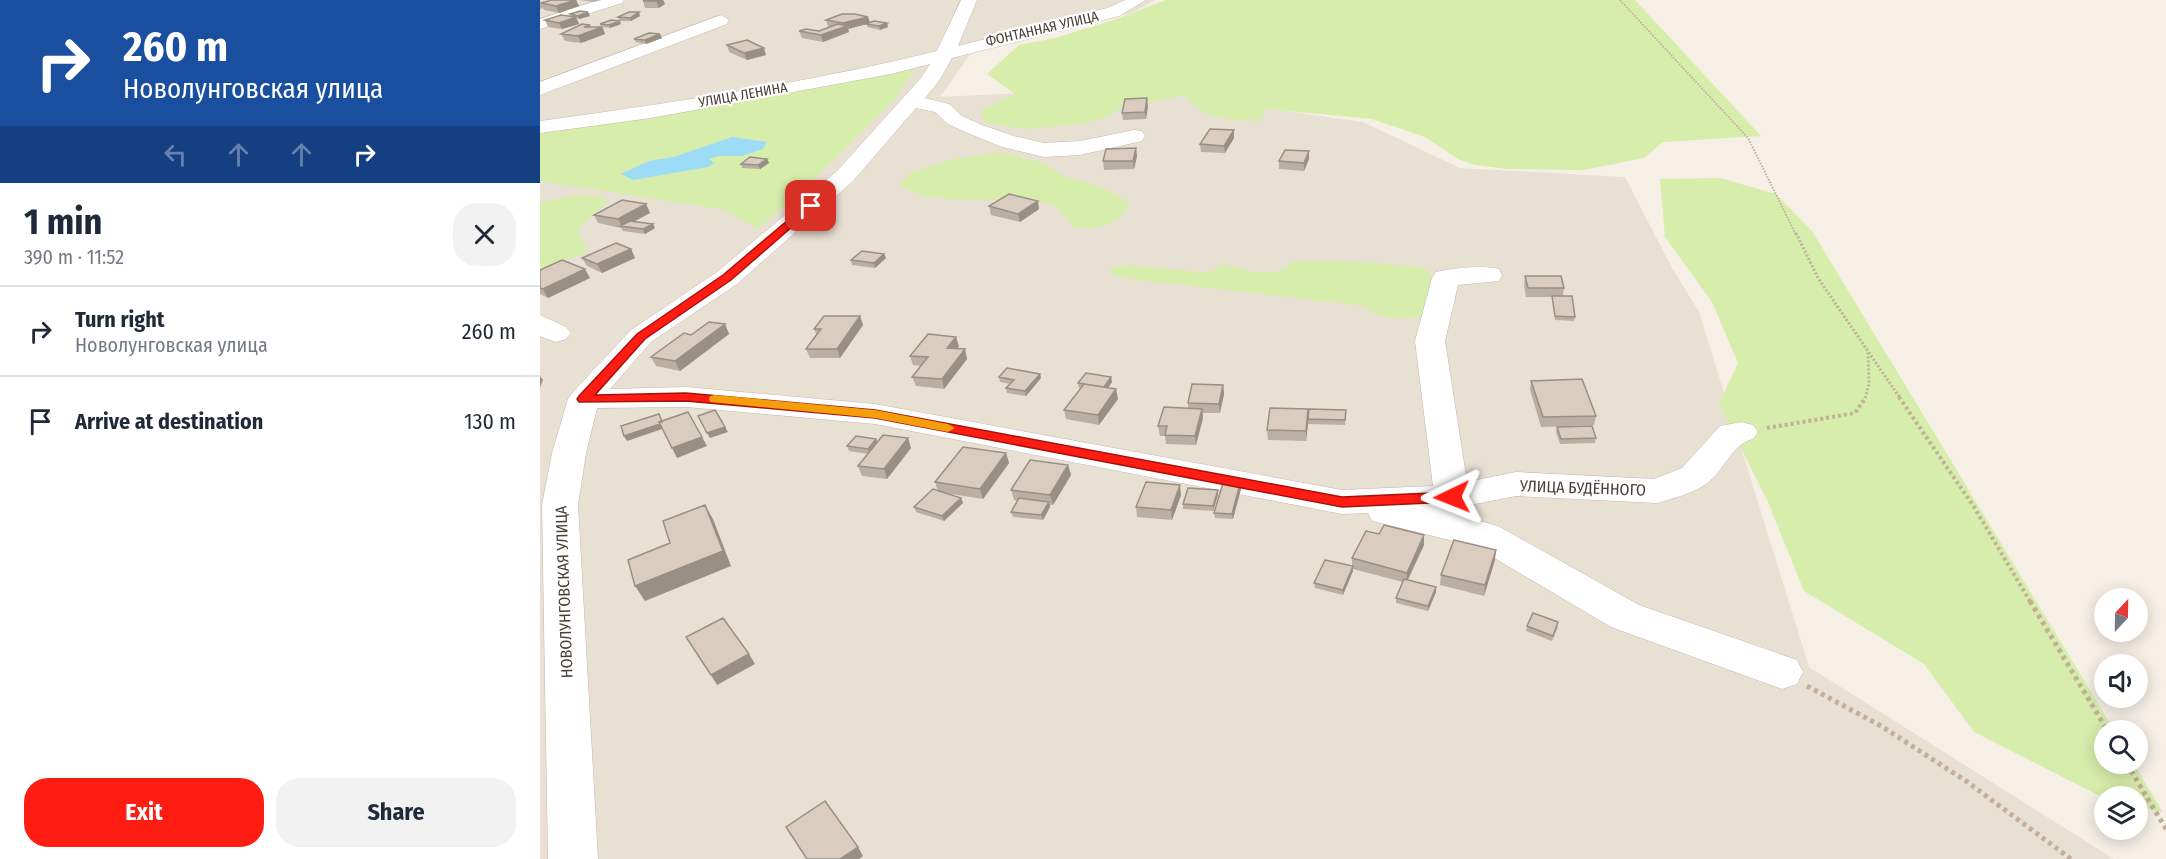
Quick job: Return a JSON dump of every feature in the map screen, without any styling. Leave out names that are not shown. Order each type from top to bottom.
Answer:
[{"type":"street","points":[[540,24],[616,0]]},
{"type":"street","name":"НОВОЛУНГОВСКАЯ УЛИЦА","points":[[573,859],[560,505],[568,453],[584,399],[641,336],[727,278],[845,176],[929,81],[945,54],[969,0]]},
{"type":"street","name":"ФОНТАННАЯ УЛИЦА","points":[[945,54],[1113,12],[1138,0]]},
{"type":"street","points":[[540,89],[721,20]]},
{"type":"street","name":"УЛИЦА ЛЕНИНА","points":[[540,127],[662,110],[857,74],[945,54]]},
{"type":"street","points":[[913,101],[942,108],[955,120],[1030,148],[1060,150],[1134,136]]},
{"type":"street","points":[[1451,512],[1430,341],[1446,278],[1490,275]]},
{"type":"street","points":[[584,399],[686,397],[875,414],[1342,502],[1451,512],[1485,535],[1625,616],[1782,672]]},
{"type":"street","name":"УЛИЦА БУДЁННОГО","points":[[1451,512],[1516,484],[1657,491],[1695,476],[1732,434],[1741,432]]},
{"type":"path","points":[[1620,0],[1748,138],[1818,278],[1974,507],[2101,720]]},
{"type":"path","points":[[1741,432],[1855,413],[1861,408],[1869,385],[1868,351]]},
{"type":"path","points":[[1782,672],[1881,726],[1957,775],[2071,859]]},
{"type":"path","points":[[2133,774],[2166,829]]},
{"type":"shaded area","points":[[540,0],[1155,0],[1132,13],[974,49],[940,97],[1078,90],[1138,90],[1363,122],[1460,168],[1625,177],[1672,268],[1699,312],[1809,667],[2114,859],[540,859]]},
{"type":"green space","points":[[1166,0],[1635,0],[1761,136],[1663,142],[1644,158],[1584,170],[1507,169],[1475,165],[1458,159],[1425,137],[1372,119],[1266,109],[1261,121],[1233,120],[1205,114],[1184,96],[1123,106],[1108,117],[1082,124],[1027,129],[984,123],[981,110],[1015,94],[987,74],[1019,45],[1055,38],[1114,20]]},
{"type":"green space","points":[[914,69],[895,100],[758,229],[724,210],[540,181],[540,132],[653,115]]},
{"type":"green space","points":[[999,152],[1044,163],[1065,177],[1098,186],[1122,197],[1130,206],[1112,223],[1105,226],[1082,228],[1073,227],[1057,207],[1031,199],[962,200],[926,197],[899,186],[910,173],[953,159]]},
{"type":"green space","points":[[1720,178],[1776,194],[1812,231],[2094,697],[2094,708],[2101,708],[2108,720],[2094,720],[2094,774],[2140,774],[2147,786],[2094,786],[2094,793],[1974,732],[1924,664],[1804,591],[1768,502],[1719,404],[1738,363],[1712,302],[1665,237],[1660,179]]},
{"type":"green space","points":[[578,195],[601,196],[608,201],[578,229],[588,252],[540,271],[540,203]]},
{"type":"green space","points":[[1293,261],[1360,262],[1410,266],[1427,269],[1434,282],[1426,310],[1421,317],[1398,319],[1377,315],[1365,306],[1138,280],[1111,275],[1110,267],[1131,265],[1208,273],[1223,264],[1268,273],[1285,268]]},
{"type":"green space","points":[[2148,788],[2163,813],[2148,809]]},
{"type":"water","points":[[732,137],[767,142],[763,149],[742,156],[718,156],[709,159],[714,163],[708,167],[633,180],[621,174],[649,161],[674,157]]},
{"type":"building","points":[[552,0],[576,0],[556,6],[541,3]]},
{"type":"building","points":[[580,11],[588,12],[578,16],[570,14]]},
{"type":"building","points":[[629,12],[639,12],[630,18],[618,17]]},
{"type":"building","points":[[842,14],[868,17],[843,23],[826,20]]},
{"type":"building","points":[[561,15],[576,17],[559,23],[545,20]]},
{"type":"building","points":[[611,20],[620,21],[609,25],[600,24]]},
{"type":"building","points":[[874,21],[887,23],[879,26],[866,24]]},
{"type":"building","points":[[582,24],[590,25],[584,27],[602,27],[578,36],[561,34]]},
{"type":"building","points":[[838,24],[847,26],[821,35],[799,31],[806,29],[819,31]]},
{"type":"building","points":[[649,33],[660,34],[645,40],[634,39]]},
{"type":"building","points":[[747,40],[764,48],[744,53],[727,45]]},
{"type":"building","points":[[1147,98],[1145,112],[1122,113],[1125,99]]},
{"type":"building","points":[[1210,129],[1234,130],[1224,146],[1200,144]]},
{"type":"building","points":[[1136,148],[1133,161],[1103,161],[1106,149]]},
{"type":"building","points":[[1285,150],[1309,151],[1304,163],[1279,161]]},
{"type":"building","points":[[750,157],[767,159],[758,165],[741,164]]},
{"type":"building","points":[[1009,194],[1038,201],[1018,214],[989,206]]},
{"type":"building","points":[[622,200],[646,204],[618,219],[594,215]]},
{"type":"building","points":[[630,221],[653,224],[643,229],[620,226]]},
{"type":"building","points":[[616,243],[631,249],[597,264],[582,258]]},
{"type":"building","points":[[862,251],[884,254],[874,263],[851,260]]},
{"type":"building","points":[[562,260],[585,269],[543,289],[540,288],[540,270]]},
{"type":"building","points":[[1525,276],[1561,276],[1564,288],[1528,288]]},
{"type":"building","points":[[1552,296],[1572,296],[1575,317],[1555,316]]},
{"type":"building","points":[[824,316],[860,316],[837,349],[806,349],[821,329],[814,329]]},
{"type":"building","points":[[709,322],[725,324],[675,361],[651,357],[684,333],[691,335]]},
{"type":"building","points":[[928,334],[956,337],[947,348],[965,349],[942,379],[912,377],[928,357],[910,356]]},
{"type":"building","points":[[1007,368],[1040,374],[1025,391],[1006,388],[1014,380],[999,377]]},
{"type":"building","points":[[1086,373],[1111,377],[1104,387],[1078,383]]},
{"type":"building","points":[[1582,379],[1596,416],[1543,417],[1531,381]]},
{"type":"building","points":[[1084,384],[1116,389],[1098,415],[1064,410]]},
{"type":"building","points":[[1192,384],[1223,385],[1219,404],[1188,403]]},
{"type":"building","points":[[1164,407],[1202,409],[1195,436],[1165,435],[1167,426],[1158,426]]},
{"type":"building","points":[[1270,408],[1308,409],[1306,431],[1267,430]]},
{"type":"building","points":[[1309,409],[1346,410],[1345,420],[1308,419]]},
{"type":"building","points":[[715,410],[725,427],[707,433],[698,416]]},
{"type":"building","points":[[688,412],[702,437],[672,448],[659,422]]},
{"type":"building","points":[[659,414],[662,422],[659,422],[660,424],[624,436],[621,426]]},
{"type":"building","points":[[1592,426],[1596,438],[1561,439],[1557,427]]},
{"type":"building","points":[[883,435],[908,438],[884,469],[858,466]]},
{"type":"building","points":[[856,436],[876,439],[868,449],[847,446]]},
{"type":"building","points":[[963,447],[1006,453],[980,489],[935,482]]},
{"type":"building","points":[[1030,460],[1068,465],[1050,495],[1011,490]]},
{"type":"building","points":[[1146,482],[1180,485],[1171,510],[1136,507]]},
{"type":"building","points":[[1223,483],[1240,484],[1232,514],[1214,513]]},
{"type":"building","points":[[1188,488],[1218,490],[1213,506],[1183,504]]},
{"type":"building","points":[[933,489],[961,498],[942,516],[914,507]]},
{"type":"building","points":[[1019,498],[1049,502],[1041,515],[1011,512]]},
{"type":"building","points":[[705,505],[723,551],[635,586],[628,560],[670,543],[663,521]]},
{"type":"building","points":[[1384,525],[1424,535],[1407,573],[1352,558],[1366,531],[1379,534]]},
{"type":"building","points":[[1454,540],[1496,550],[1485,585],[1441,575]]},
{"type":"building","points":[[1325,560],[1353,566],[1343,590],[1314,583]]},
{"type":"building","points":[[1404,579],[1436,587],[1428,606],[1396,598]]},
{"type":"building","points":[[1533,613],[1558,622],[1553,636],[1527,626]]},
{"type":"building","points":[[723,618],[749,654],[711,675],[686,637]]},
{"type":"building","points":[[825,801],[858,847],[840,859],[807,859],[786,827]]},
{"type":"slow traffic","points":[[715,399],[875,414],[948,428]]},
{"type":"route","points":[[811,206],[727,278],[641,336],[584,399],[686,397],[763,402],[875,414],[1342,502],[1452,497]]}]
